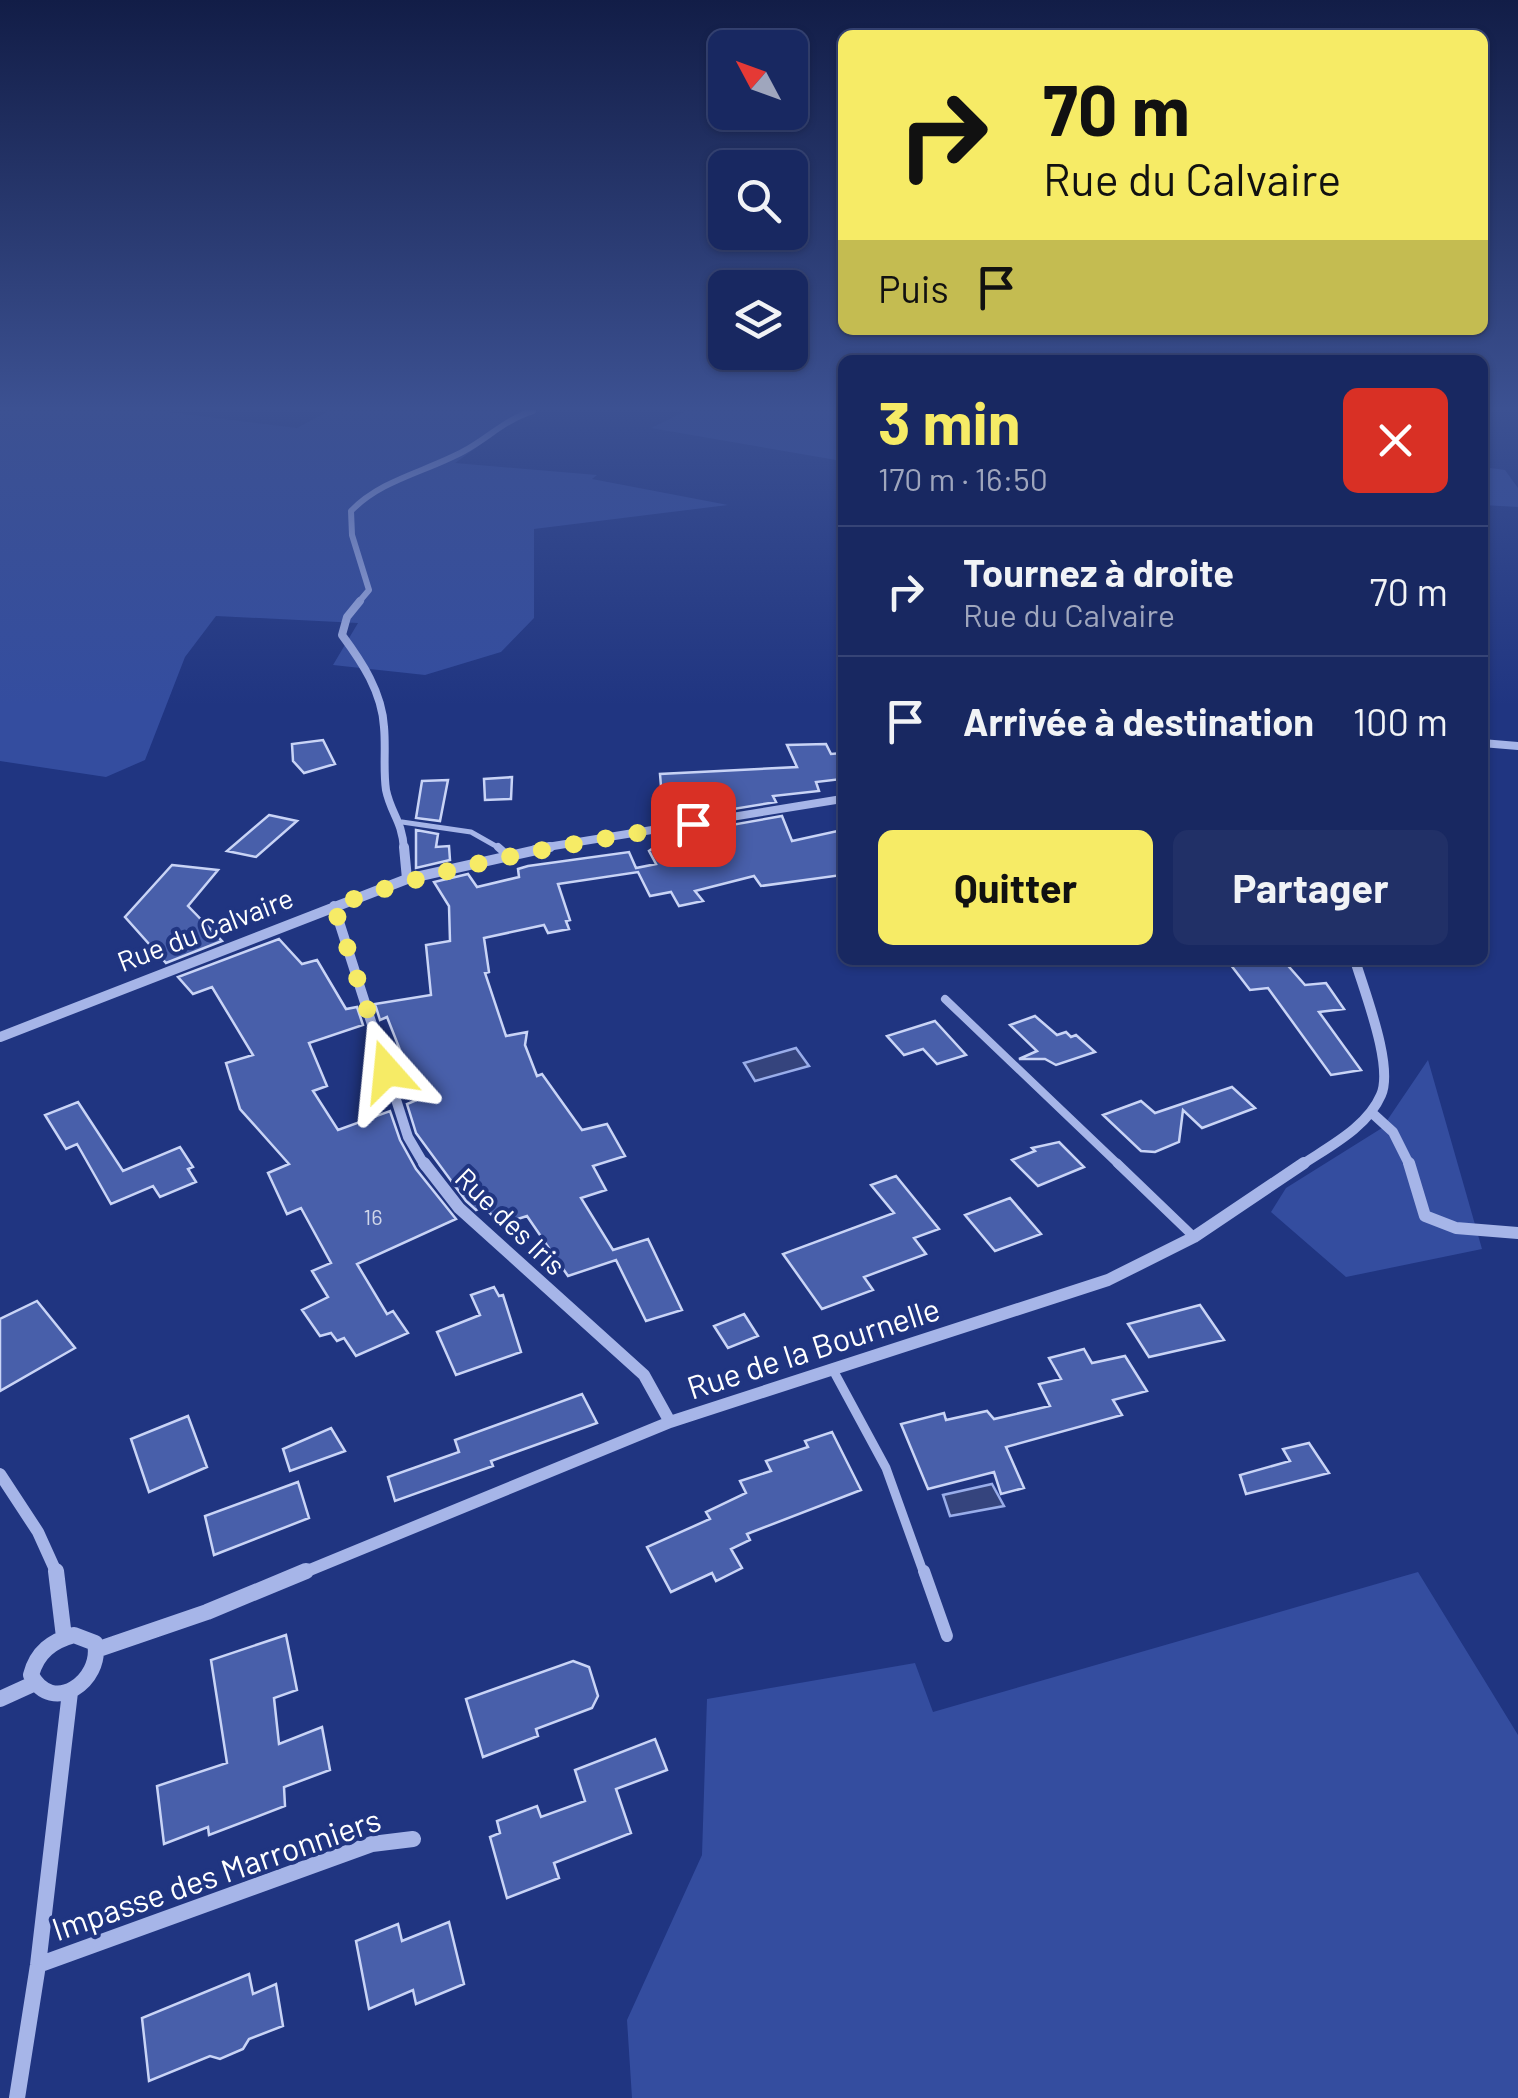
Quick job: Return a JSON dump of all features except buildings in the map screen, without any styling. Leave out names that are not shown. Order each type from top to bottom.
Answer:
[{"type":"street","points":[[353,509],[354,552],[366,571],[369,590],[347,617],[342,635],[366,668],[382,712],[391,813],[402,822],[407,879]]},
{"type":"street","points":[[1488,744],[1518,746]]},
{"type":"street","name":"Rue du Calvaire","points":[[0,1037],[407,879],[506,854],[838,800]]},
{"type":"street","name":"Rue des Iris","points":[[334,906],[408,1137],[430,1174],[459,1208],[644,1375],[670,1422]]},
{"type":"street","points":[[1357,965],[1382,1049],[1382,1094],[1371,1112],[1385,1120],[1403,1145],[1425,1216],[1456,1228],[1518,1233]]},
{"type":"street","name":"Rue de la Bournelle","points":[[99,1649],[207,1612],[670,1422],[1108,1280],[1194,1237],[1356,1129],[1371,1112]]},
{"type":"street","points":[[0,1474],[51,1549],[65,1607],[64,1637]]},
{"type":"street","points":[[82,1635],[99,1649],[96,1668],[70,1692],[48,1694],[33,1684],[37,1656],[64,1637],[82,1635]]},
{"type":"street","points":[[0,1699],[33,1684]]},
{"type":"street","points":[[17,2098],[38,1965],[70,1692]]},
{"type":"street","name":"Impasse des Marronniers","points":[[38,1965],[372,1844],[413,1839]]},
{"type":"lane","points":[[402,822],[466,829],[492,839],[506,854]]},
{"type":"lane","points":[[945,999],[1194,1237]]},
{"type":"lane","points":[[833,1369],[886,1468],[947,1636]]},
{"type":"shaded area","points":[[0,509],[696,509],[534,529],[534,618],[501,652],[425,675],[333,665],[358,623],[216,616],[185,657],[145,760],[106,777],[0,761]]},
{"type":"shaded area","points":[[796,1048],[809,1066],[755,1081],[744,1063]]},
{"type":"shaded area","points":[[1428,1060],[1482,1249],[1346,1277],[1271,1212],[1286,1188],[1382,1128]]},
{"type":"shaded area","points":[[992,1484],[1004,1506],[950,1516],[943,1495]]},
{"type":"shaded area","points":[[1418,1572],[1518,1735],[1518,2098],[632,2098],[627,2020],[702,1855],[707,1699],[915,1663],[933,1712]]},
{"type":"route","points":[[387,1071],[334,906],[407,879],[506,854],[693,824]]}]
